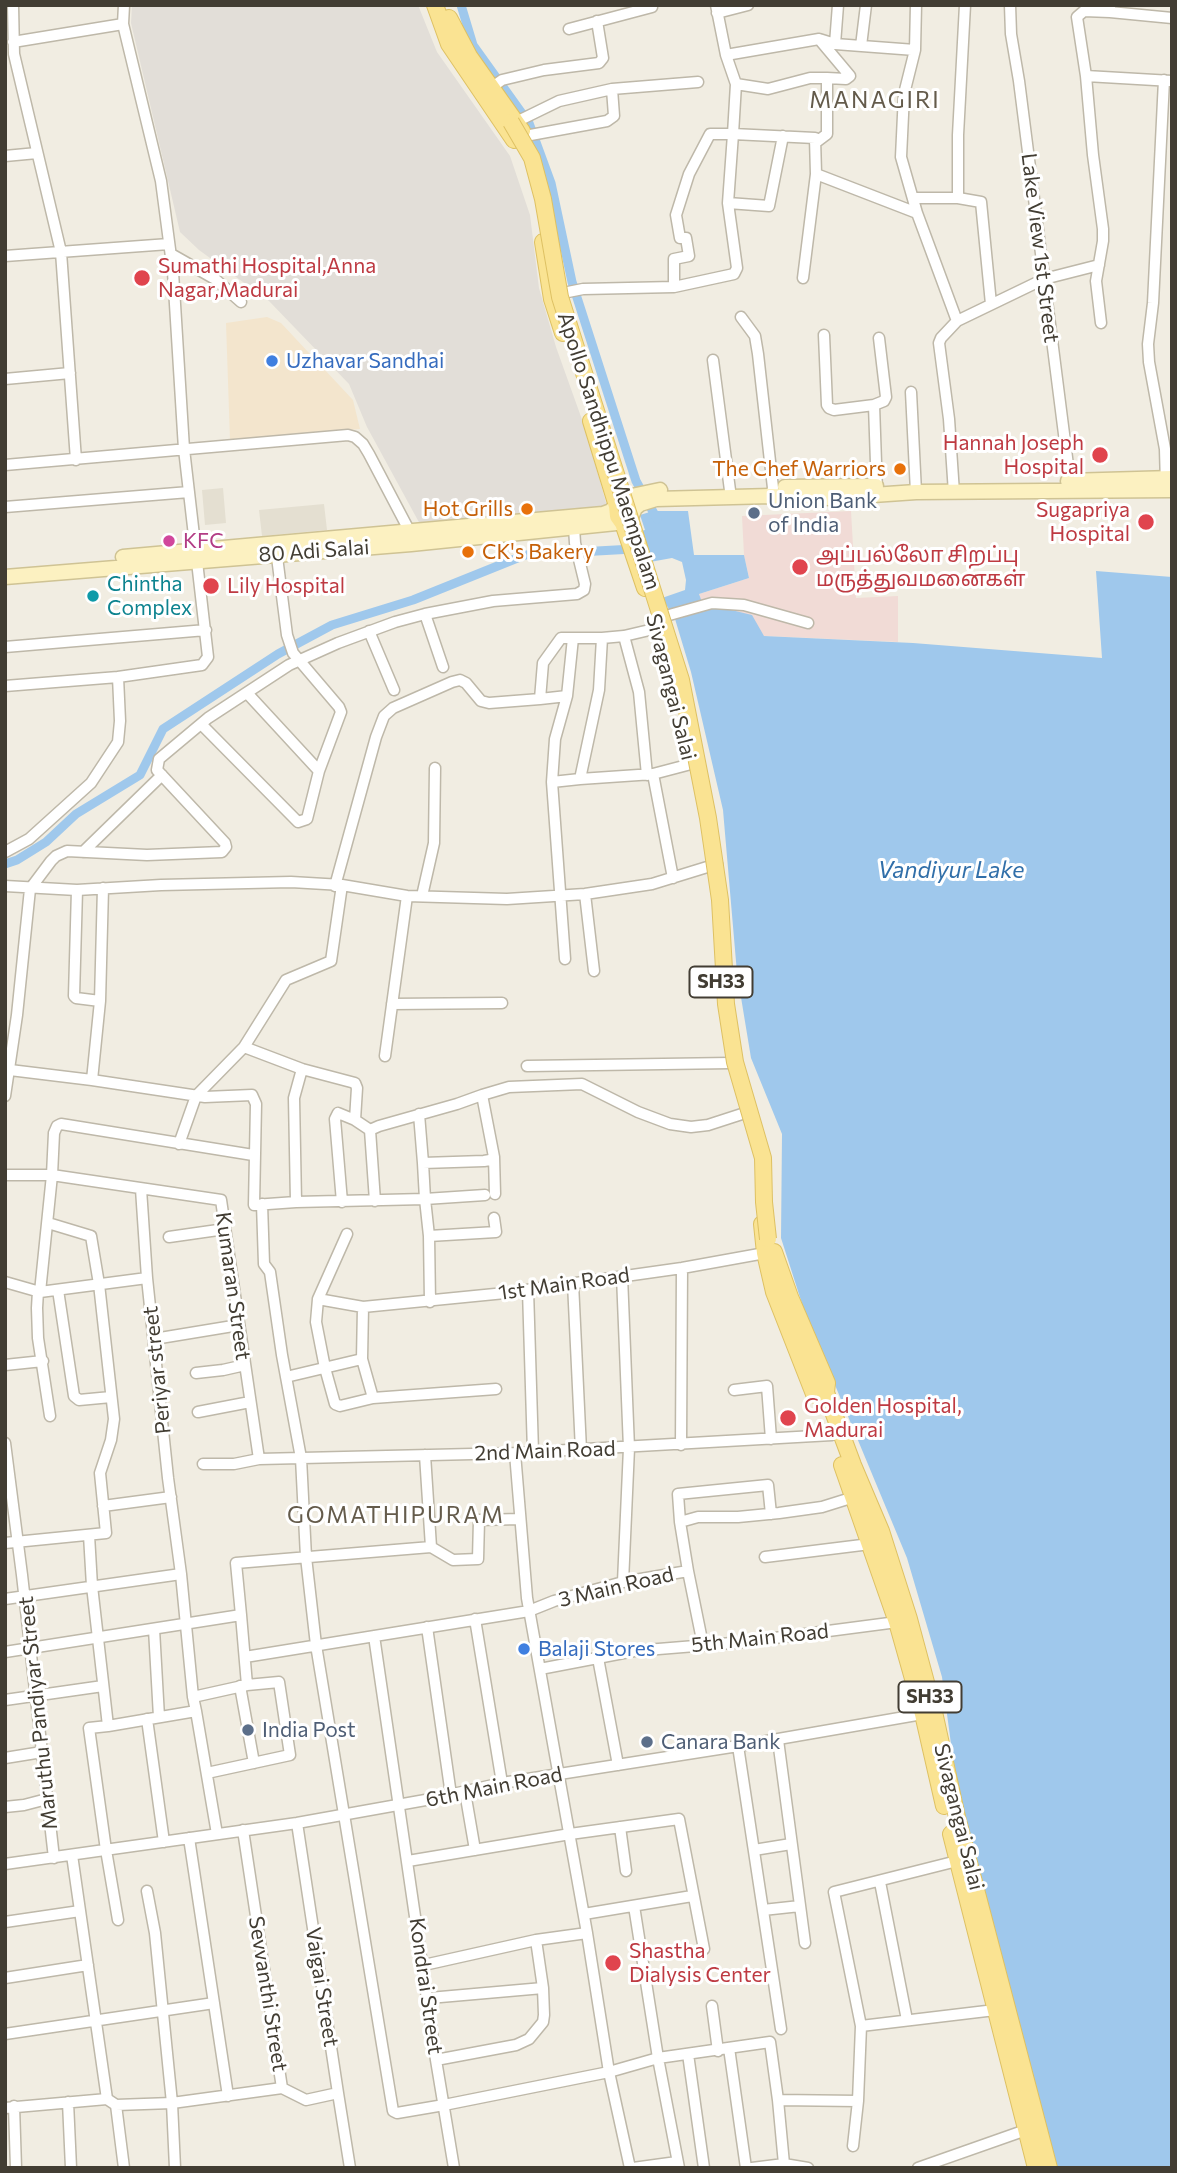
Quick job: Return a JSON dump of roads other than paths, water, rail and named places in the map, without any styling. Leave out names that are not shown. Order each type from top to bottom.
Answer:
[{"type":"main road","name":"Sivagangai Salai","points":[[435,5],[449,44],[516,142],[530,174],[552,299],[630,517]]},
{"type":"main road","name":"Sivagangai Salai","points":[[446,5],[459,39],[495,85],[515,121],[529,135],[546,189],[566,293],[659,621],[713,864],[722,1004],[731,1063],[758,1159],[766,1244],[822,1394],[881,1531],[909,1619],[957,1861],[1036,2168]]},
{"type":"main road","name":"Apollo Sandhippu Maempalam","points":[[515,121],[532,158],[543,199],[560,297],[681,681],[708,818],[720,901],[726,1004],[735,1062],[763,1158],[766,1244]]},
{"type":"main road","name":"80 Adi Salai","points":[[5,569],[574,527],[630,517],[655,495],[772,492],[830,498],[915,489],[1169,484]]},
{"type":"main road","name":"80 Adi Salai","points":[[410,538],[611,511],[630,517]]},
{"type":"main road","name":"80 Adi Salai","points":[[5,577],[196,555]]},
{"type":"main road","name":"Sivagangai Salai","points":[[659,621],[683,680],[726,944],[727,1003],[737,1062],[764,1157],[765,1202],[770,1235],[782,1277],[827,1383],[822,1394],[831,1435],[928,1713],[1049,2168]]},
{"type":"street","points":[[13,5],[14,54],[61,252],[76,460]]},
{"type":"street","points":[[5,686],[118,677],[202,665],[208,657],[184,449],[170,249],[161,181],[123,24],[124,5]]},
{"type":"street","points":[[566,293],[583,289],[674,288],[729,276],[737,271],[729,203],[736,84],[726,55],[717,9],[748,5]]},
{"type":"street","points":[[835,44],[838,5]]},
{"type":"street","points":[[861,46],[866,5]]},
{"type":"street","points":[[916,5],[915,50],[905,83],[901,157],[917,213],[957,321]]},
{"type":"street","points":[[958,198],[958,135],[965,5]]},
{"type":"street","name":"Lake View 1st Street","points":[[1010,5],[1011,34],[1070,486]]},
{"type":"street","points":[[569,29],[655,6]]},
{"type":"street","points":[[1101,323],[1096,281],[1103,241],[1086,76],[1077,17],[1084,11],[1110,8],[1172,18]]},
{"type":"street","points":[[495,85],[544,70],[599,63],[603,58],[597,21]]},
{"type":"street","points":[[13,42],[123,24]]},
{"type":"street","points":[[726,55],[819,39],[835,44],[915,50]]},
{"type":"street","points":[[736,84],[768,89],[810,78],[846,79],[850,76],[819,39]]},
{"type":"street","points":[[1086,76],[1168,80],[1148,344],[1169,484]]},
{"type":"street","points":[[815,142],[827,134],[827,78]]},
{"type":"street","points":[[515,121],[559,101],[612,89],[698,82]]},
{"type":"street","points":[[529,135],[613,118],[612,89]]},
{"type":"street","points":[[674,288],[674,259],[689,256],[686,239],[680,238],[676,215],[690,174],[710,134],[815,138],[816,174],[803,278]]},
{"type":"street","points":[[729,203],[769,206],[783,136]]},
{"type":"street","points":[[5,156],[37,153]]},
{"type":"street","points":[[816,174],[917,213]]},
{"type":"street","points":[[913,198],[958,198],[981,202],[991,304]]},
{"type":"street","points":[[5,256],[170,249],[215,279],[241,302]]},
{"type":"street","points":[[953,489],[949,419],[939,343],[957,321],[991,304],[1044,279],[1099,265]]},
{"type":"street","points":[[741,317],[755,336],[772,492]]},
{"type":"street","points":[[824,335],[827,405],[834,410],[874,405],[884,401],[886,397],[879,338]]},
{"type":"street","points":[[713,360],[730,494]]},
{"type":"street","points":[[5,379],[70,373]]},
{"type":"street","points":[[911,391],[915,489]]},
{"type":"street","points":[[874,405],[877,491]]},
{"type":"street","points":[[5,465],[348,435],[363,444],[410,538]]},
{"type":"street","points":[[5,507],[189,492]]},
{"type":"street","points":[[5,1096],[30,889],[56,856],[66,851],[147,855],[222,852],[226,847],[225,843],[157,770],[159,759],[201,724],[295,656],[425,614],[493,601],[577,594],[584,590],[585,584],[574,527]]},
{"type":"street","points":[[201,724],[298,822],[307,820],[319,771],[341,712],[295,656],[287,635],[276,548]]},
{"type":"street","points":[[540,699],[543,663],[561,638],[625,636],[706,603],[744,605],[808,623]]},
{"type":"street","points":[[425,614],[443,667]]},
{"type":"street","points":[[5,647],[206,630]]},
{"type":"street","points":[[369,631],[394,690]]},
{"type":"street","points":[[625,636],[639,692],[650,775],[673,878]]},
{"type":"street","points":[[565,959],[552,782],[555,739],[567,696],[573,638]]},
{"type":"street","points":[[580,779],[599,690],[602,638]]},
{"type":"street","points":[[5,852],[29,839],[91,783],[118,742],[118,677]]},
{"type":"street","points":[[179,1144],[196,1096],[244,1047],[286,980],[331,961],[338,885],[376,737],[384,716],[393,708],[460,680],[481,701],[489,703],[567,696]]},
{"type":"street","points":[[247,693],[319,771]]},
{"type":"street","points":[[552,782],[650,775],[691,764]]},
{"type":"street","points":[[422,896],[434,843],[435,768]]},
{"type":"street","points":[[83,852],[162,775]]},
{"type":"street","points":[[5,886],[77,890],[291,882],[338,885],[407,895],[507,899],[585,894],[652,884],[713,864]]},
{"type":"street","points":[[92,1080],[100,1001],[103,888]]},
{"type":"street","points":[[77,890],[74,996],[100,1001]]},
{"type":"street","points":[[585,894],[594,971]]},
{"type":"street","points":[[385,1056],[407,895]]},
{"type":"street","points":[[392,1004],[502,1003]]},
{"type":"street","points":[[244,1047],[302,1069],[355,1083],[355,1120]]},
{"type":"street","points":[[527,1066],[731,1063]]},
{"type":"street","points":[[296,1202],[294,1098],[302,1069]]},
{"type":"street","points":[[10,1070],[205,1097],[248,1094],[254,1098],[256,1104],[254,1205],[490,1195],[494,1157],[482,1095]]},
{"type":"street","points":[[370,1130],[509,1087],[582,1084],[638,1112],[670,1124],[708,1125],[744,1113]]},
{"type":"street","points":[[342,1202],[336,1115],[341,1113],[370,1130]]},
{"type":"street","points":[[419,1114],[429,1236],[430,1302]]},
{"type":"street","points":[[50,1416],[38,1338],[37,1308],[48,1223],[54,1133],[57,1126],[61,1124],[253,1155]]},
{"type":"street","points":[[370,1130],[374,1201]]},
{"type":"street","points":[[423,1163],[484,1161],[494,1157]]},
{"type":"street","points":[[5,1175],[52,1175]]},
{"type":"street","name":"Kumaran Street","points":[[52,1175],[220,1200],[259,1459]]},
{"type":"street","name":"Periyar street","points":[[141,1189],[153,1339],[193,1698],[217,1834]]},
{"type":"street","points":[[261,1204],[264,1264],[270,1272],[301,1458],[306,1557],[316,1645],[393,2111],[397,2113],[444,2105],[609,2072],[658,2058],[770,2042],[783,2164]]},
{"type":"street","points":[[429,1236],[496,1232],[494,1218]]},
{"type":"street","points":[[5,1543],[106,1533],[100,1473],[111,1440],[114,1419],[91,1236],[48,1223]]},
{"type":"street","points":[[169,1237],[225,1229]]},
{"type":"street","points":[[347,1234],[318,1299],[316,1322],[335,1404],[373,1398],[496,1389]]},
{"type":"street","name":"1st Main Road","points":[[318,1299],[363,1307],[528,1290],[682,1268],[766,1244]]},
{"type":"street","points":[[681,1445],[682,1268]]},
{"type":"street","points":[[622,1276],[629,1448],[623,1581]]},
{"type":"street","name":"Periyar street","points":[[39,1291],[147,1278]]},
{"type":"street","points":[[5,1282],[39,1291]]},
{"type":"street","points":[[573,1283],[580,1450]]},
{"type":"street","points":[[58,1290],[74,1396],[79,1400],[111,1397]]},
{"type":"street","points":[[528,1290],[533,1452]]},
{"type":"street","points":[[363,1307],[362,1359],[373,1398]]},
{"type":"street","points":[[153,1339],[239,1325]]},
{"type":"street","points":[[286,1377],[362,1359]]},
{"type":"street","points":[[5,1365],[43,1361]]},
{"type":"street","points":[[196,1373],[245,1364]]},
{"type":"street","points":[[734,1390],[766,1386],[771,1439]]},
{"type":"street","points":[[198,1412],[250,1402]]},
{"type":"street","name":"2nd Main Road","points":[[203,1464],[234,1464],[259,1459],[629,1448],[831,1435]]},
{"type":"street","name":"Maruthu Pandiyar Street","points":[[5,1443],[54,1858]]},
{"type":"street","points":[[514,1453],[529,1611],[560,1774],[609,2072],[632,2168],[678,2165],[634,1906]]},
{"type":"street","points":[[425,1455],[431,1546]]},
{"type":"street","name":"3 Main Road","points":[[245,1657],[529,1611],[623,1581],[688,1571],[678,1494],[768,1485],[771,1514]]},
{"type":"street","points":[[103,1506],[171,1497]]},
{"type":"street","points":[[680,1522],[698,1517],[771,1514],[822,1507],[854,1497]]},
{"type":"street","points":[[254,1763],[244,1686],[245,1657],[236,1563],[431,1546],[453,1559],[478,1559],[479,1520],[520,1519]]},
{"type":"street","points":[[89,1535],[92,1587],[108,1726]]},
{"type":"street","points":[[765,1558],[870,1544]]},
{"type":"street","points":[[688,1571],[703,1645]]},
{"type":"street","points":[[5,1599],[181,1574]]},
{"type":"street","points":[[5,1652],[241,1615]]},
{"type":"street","points":[[475,1619],[502,1783]]},
{"type":"street","name":"5th Main Road","points":[[540,1669],[634,1651],[897,1622]]},
{"type":"street","points":[[427,1627],[451,1795]]},
{"type":"street","points":[[154,1629],[153,1718],[164,1842]]},
{"type":"street","name":"Kondrai Street","points":[[374,1636],[454,2168]]},
{"type":"street","points":[[598,1658],[618,1765]]},
{"type":"street","points":[[193,1698],[244,1686],[279,1682],[290,1755],[206,1773]]},
{"type":"street","points":[[5,1700],[103,1686]]},
{"type":"street","points":[[118,1920],[89,1728],[196,1711]]},
{"type":"street","name":"6th Main Road","points":[[54,1858],[343,1815],[502,1783],[778,1740],[928,1713]]},
{"type":"street","points":[[778,1740],[805,1943]]},
{"type":"street","points":[[738,1746],[781,2029]]},
{"type":"street","points":[[5,1758],[42,1752]]},
{"type":"street","points":[[465,1792],[475,1850]]},
{"type":"street","points":[[5,1807],[47,1799]]},
{"type":"street","points":[[408,1861],[570,1833],[678,1819],[704,1949]]},
{"type":"street","name":"Vaigai Street","points":[[297,1822],[350,2168]]},
{"type":"street","points":[[620,1827],[626,1871]]},
{"type":"street","name":"Sevvanthi Street","points":[[9,2107],[68,2102],[172,2103],[282,2088],[243,1830]]},
{"type":"street","points":[[188,1838],[228,2096]]},
{"type":"street","points":[[754,1850],[791,1844]]},
{"type":"street","name":"Maruthu Pandiyar Street","points":[[72,1856],[96,2021],[124,2168]]},
{"type":"street","points":[[5,1864],[54,1858]]},
{"type":"street","points":[[853,2146],[861,2026],[834,1892],[957,1861]]},
{"type":"street","points":[[880,1882],[907,2020]]},
{"type":"street","points":[[146,1891],[155,1933],[164,2012],[175,2168]]},
{"type":"street","points":[[584,1914],[692,1896]]},
{"type":"street","points":[[763,1910],[800,1906]]},
{"type":"street","points":[[5,1922],[80,1911]]},
{"type":"street","points":[[424,1965],[536,1940],[587,1933]]},
{"type":"street","points":[[436,2060],[516,2045],[528,2039],[543,2022],[543,1988],[536,1940]]},
{"type":"street","points":[[5,1978],[88,1965]]},
{"type":"street","points":[[429,1998],[543,1988]]},
{"type":"street","points":[[5,2034],[214,2003]]},
{"type":"street","points":[[712,2006],[746,2168]]},
{"type":"street","points":[[861,2026],[995,2010]]},
{"type":"street","points":[[688,2054],[704,2168]]},
{"type":"street","points":[[282,2088],[306,2099],[338,2093]]},
{"type":"street","points":[[778,2100],[858,2101]]},
{"type":"street","points":[[68,2102],[71,2168]]},
{"type":"street","points":[[9,2107],[16,2168]]},
{"type":"street","points":[[921,2167],[952,2162],[1026,2130]]},
{"type":"street","points":[[752,2168],[783,2164],[808,2168]]},
{"type":"water","name":"Vandiyur Lake","points":[[653,511],[688,511],[694,555],[744,555],[749,578],[699,594],[704,607],[723,608],[752,615],[764,636],[913,643],[1102,658],[1096,571],[1172,577],[1172,2168],[1052,2168],[958,1796],[942,1677],[907,1558],[805,1313],[781,1238],[782,1134],[751,1058],[737,973],[723,810],[691,672],[675,619],[662,598],[685,590],[686,580],[682,562],[672,558],[639,564],[633,533],[645,530],[640,515]]},
{"type":"waterway","points":[[461,5],[473,45],[529,123],[551,183],[572,282],[636,481],[657,519]]},
{"type":"waterway","points":[[5,864],[17,860],[46,842],[76,814],[140,775],[163,729],[278,654],[332,625],[413,600],[525,555],[633,549]]},
{"type":"place","name":"Sumathi Hospital,Anna Nagar,Madurai","points":[[142,278]]},
{"type":"place","name":"Uzhavar Sandhai","points":[[272,361]]},
{"type":"place","name":"Hannah Joseph Hospital","points":[[1100,455]]},
{"type":"place","name":"The Chef Warriors","points":[[900,469]]},
{"type":"place","name":"Hot Grills","points":[[527,509]]},
{"type":"place","name":"Union Bank of India","points":[[754,513]]},
{"type":"place","name":"Sugapriya Hospital","points":[[1146,522]]},
{"type":"place","name":"KFC","points":[[169,541]]},
{"type":"place","name":"CK's Bakery","points":[[468,552]]},
{"type":"place","name":"அப்பல்லோ சிறப்பு மருத்துவமனைகள்","points":[[800,567]]},
{"type":"place","name":"Lily Hospital","points":[[211,586]]},
{"type":"place","name":"Chintha Complex","points":[[93,596]]},
{"type":"place","name":"Golden Hospital, Madurai","points":[[788,1418]]},
{"type":"place","name":"Balaji Stores","points":[[524,1649]]},
{"type":"place","name":"India Post","points":[[248,1730]]},
{"type":"place","name":"Canara Bank","points":[[647,1742]]},
{"type":"place","name":"Shastha Dialysis Center","points":[[613,1963]]},
{"type":"district","name":"MANAGIRI","points":[[875,100]]},
{"type":"district","name":"GOMATHIPURAM","points":[[396,1515]]}]
